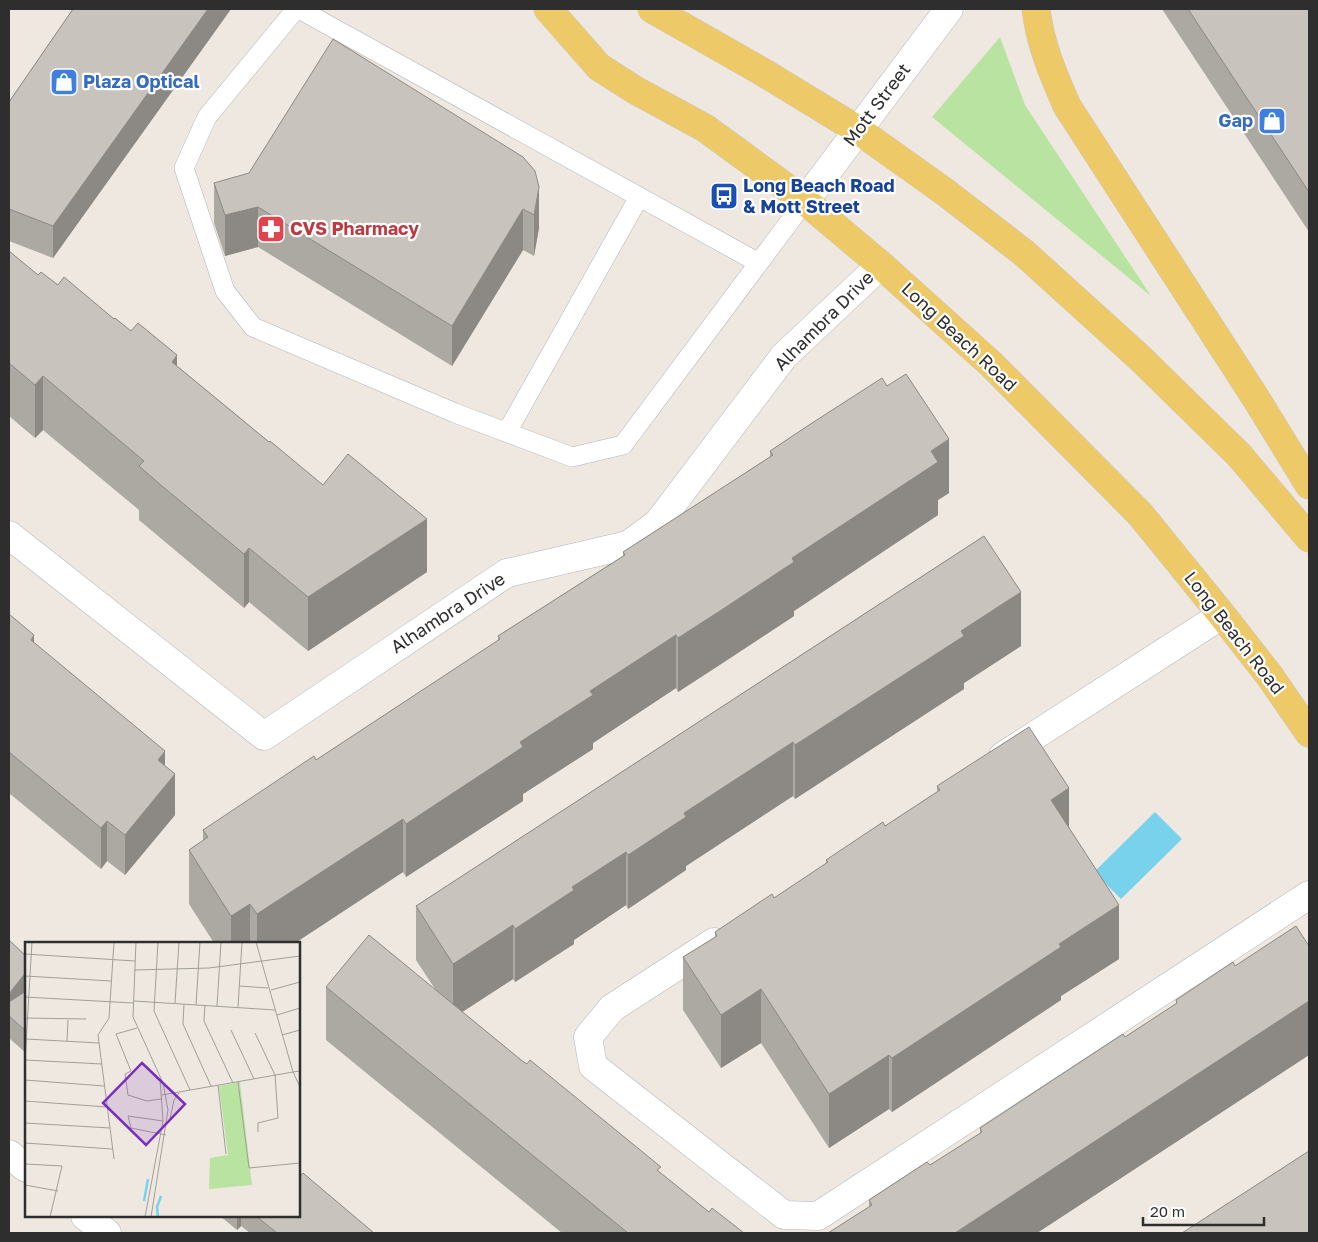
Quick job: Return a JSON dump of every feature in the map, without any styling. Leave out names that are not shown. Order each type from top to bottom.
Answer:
[{"type":"main road","name":"Long Beach Road","points":[[548,9],[599,67],[635,90],[705,128],[805,201],[881,265],[991,364],[1140,514],[1222,614],[1269,675],[1309,733]]},
{"type":"main road","points":[[652,9],[761,71],[858,130],[945,192],[1024,254],[1140,358],[1239,455],[1309,538]]},
{"type":"main road","points":[[1036,9],[1048,63],[1067,106],[1257,400],[1309,485]]},
{"type":"street","name":"Mott Street","points":[[805,201],[949,9]]},
{"type":"street","name":"Alhambra Drive","points":[[9,535],[264,736],[507,573],[628,545],[658,523],[784,356],[881,265]]},
{"type":"street","points":[[980,770],[1222,614]]},
{"type":"street","points":[[738,927],[612,1008],[588,1037],[593,1066],[784,1215],[818,1216],[1309,894]]},
{"type":"street","points":[[9,1154],[25,1167]]},
{"type":"street","points":[[86,1217],[107,1233]]},
{"type":"lane","points":[[759,263],[297,9],[207,117],[184,168],[225,291],[254,328],[455,413],[572,457],[623,445],[759,263],[805,201]]},
{"type":"lane","points":[[507,432],[639,197]]},
{"type":"green space","points":[[1000,37],[1025,105],[1151,296],[932,117]]},
{"type":"water","points":[[1155,812],[1182,839],[1121,899],[1094,872]]},
{"type":"building","points":[[73,9],[208,9],[53,226],[9,209],[9,102]]},
{"type":"building","name":"Gap","points":[[1188,9],[1309,9],[1309,192]]},
{"type":"building","name":"CVS Pharmacy","points":[[333,39],[523,157],[535,171],[539,187],[534,215],[523,209],[452,326],[258,207],[225,215],[214,183],[249,173]]},
{"type":"building","points":[[9,251],[38,275],[41,272],[58,285],[64,277],[131,331],[138,323],[177,355],[172,362],[323,485],[348,454],[427,519],[308,597],[249,548],[244,554],[162,486],[139,466],[144,461],[43,376],[35,385],[9,363]]},
{"type":"building","points":[[906,374],[949,439],[931,451],[938,462],[792,558],[794,562],[723,609],[678,638],[676,635],[590,691],[593,695],[520,742],[523,747],[406,824],[403,819],[257,914],[250,904],[231,916],[189,850],[208,837],[203,830],[314,756],[316,760],[500,639],[498,636],[625,555],[623,552],[773,455],[770,451],[809,425],[882,378],[887,386]]},
{"type":"building","points":[[984,536],[1021,592],[961,631],[964,636],[795,745],[793,742],[684,813],[686,817],[628,855],[626,852],[572,887],[574,890],[515,929],[513,925],[453,964],[416,906]]},
{"type":"building","points":[[9,614],[34,635],[31,640],[165,751],[158,760],[175,774],[125,835],[107,821],[101,828],[9,752]]},
{"type":"building","points":[[1029,727],[1069,788],[1051,800],[1119,905],[1059,944],[1061,947],[892,1058],[889,1055],[829,1094],[761,989],[721,1015],[683,957],[717,936],[715,932],[772,894],[774,898],[883,822],[885,826],[940,790],[937,786]]},
{"type":"building","points":[[1296,926],[1309,946],[1309,1001],[955,1233],[828,1233],[872,1205],[869,1200],[927,1162],[930,1165],[982,1132],[980,1128],[1123,1034],[1125,1037],[1177,1003],[1176,1000],[1233,962],[1235,966]]},
{"type":"building","points":[[369,935],[521,1060],[527,1064],[530,1060],[661,1167],[657,1170],[709,1212],[712,1208],[744,1233],[628,1233],[326,987]]},
{"type":"building","points":[[9,940],[25,955],[25,973],[9,994]]},
{"type":"building","points":[[25,992],[25,1030],[9,1016],[9,1002]]},
{"type":"building","points":[[1309,1151],[1309,1233],[1182,1233]]},
{"type":"building","points":[[303,1173],[374,1233],[277,1233],[257,1217],[300,1217],[300,1176]]},
{"type":"place","name":"Plaza Optical","points":[[64,82]]},
{"type":"place","name":"Gap","points":[[1272,121]]},
{"type":"place","name":"Long Beach Road & Mott Street","points":[[724,196]]},
{"type":"place","name":"CVS Pharmacy","points":[[271,229]]}]
